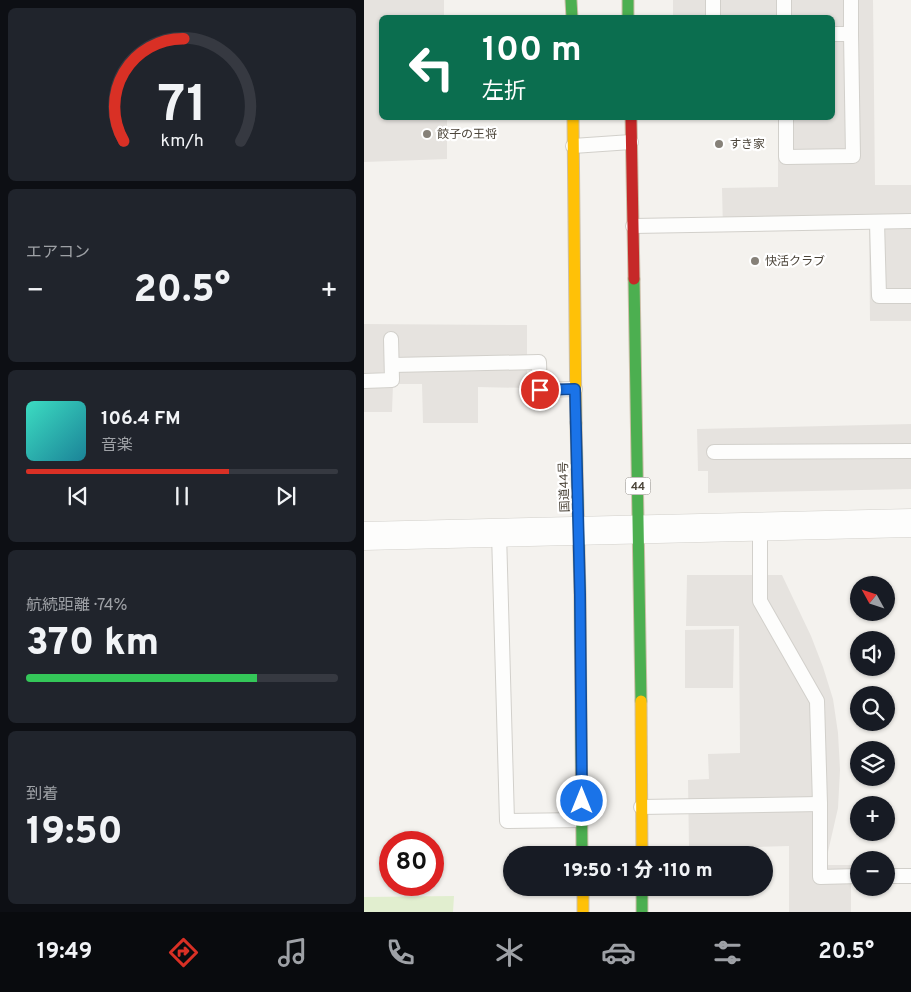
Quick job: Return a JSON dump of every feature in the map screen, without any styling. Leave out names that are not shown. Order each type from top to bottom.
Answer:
[{"type":"highway","points":[[571,0],[572,15]]},
{"type":"highway","points":[[628,0],[628,15]]},
{"type":"highway","name":"国道44号","points":[[573,120],[582,846]]},
{"type":"highway","name":"44","points":[[630,120],[642,846]]},
{"type":"highway","points":[[583,896],[583,912]]},
{"type":"highway","points":[[642,896],[642,912]]},
{"type":"street","points":[[364,536],[911,523]]},
{"type":"lane","points":[[713,0],[713,15]]},
{"type":"lane","points":[[784,0],[784,15]]},
{"type":"lane","points":[[786,120],[786,157],[853,156],[851,0]]},
{"type":"lane","points":[[835,34],[851,34]]},
{"type":"lane","points":[[573,146],[631,142]]},
{"type":"lane","points":[[633,226],[911,221]]},
{"type":"lane","points":[[877,222],[879,296],[911,296]]},
{"type":"lane","points":[[364,381],[392,380],[391,339]]},
{"type":"lane","points":[[392,365],[539,362],[540,390],[575,389]]},
{"type":"lane","points":[[714,452],[911,451]]},
{"type":"lane","points":[[760,527],[760,601],[817,701],[820,877],[850,876]]},
{"type":"lane","points":[[499,533],[507,821],[582,820]]},
{"type":"lane","points":[[641,808],[820,804]]},
{"type":"lane","points":[[895,876],[911,876]]},
{"type":"green space","points":[[454,896],[453,912],[364,912],[364,897]]},
{"type":"shaded area","points":[[364,0],[444,0],[444,15],[379,15],[379,120],[447,120],[447,159],[364,162]]},
{"type":"shaded area","points":[[673,0],[873,0],[875,185],[911,185],[911,321],[870,321],[869,228],[723,231],[722,188],[778,187],[778,120],[835,120],[835,15],[673,15]]},
{"type":"shaded area","points":[[364,324],[527,325],[527,388],[478,387],[478,423],[423,423],[422,384],[393,384],[392,412],[364,412]]},
{"type":"shaded area","points":[[911,424],[911,489],[708,493],[708,471],[698,471],[697,429]]},
{"type":"shaded area","points":[[687,575],[782,575],[811,636],[833,699],[838,733],[840,770],[838,808],[825,865],[850,865],[851,912],[789,912],[789,846],[689,846],[688,780],[709,779],[708,754],[740,753],[739,626],[686,626]]},
{"type":"shaded area","points":[[734,629],[733,688],[685,688],[685,630]]},
{"type":"traffic: fast","points":[[571,0],[572,15]]},
{"type":"traffic: fast","points":[[628,0],[628,15]]},
{"type":"traffic: fast","points":[[634,279],[641,701]]},
{"type":"traffic: fast","points":[[576,423],[580,595],[582,846]]},
{"type":"traffic: fast","points":[[642,896],[642,912]]},
{"type":"traffic: slow","points":[[573,120],[576,423]]},
{"type":"traffic: slow","points":[[641,701],[642,846]]},
{"type":"traffic: slow","points":[[583,896],[583,912]]},
{"type":"traffic: jam","points":[[631,120],[634,279]]},
{"type":"place","name":"餃子の王将","points":[[427,134]]},
{"type":"place","name":"すき家","points":[[719,144]]},
{"type":"place","name":"快活クラブ","points":[[755,261]]},
{"type":"route","points":[[540,390],[575,389],[582,801]]}]
